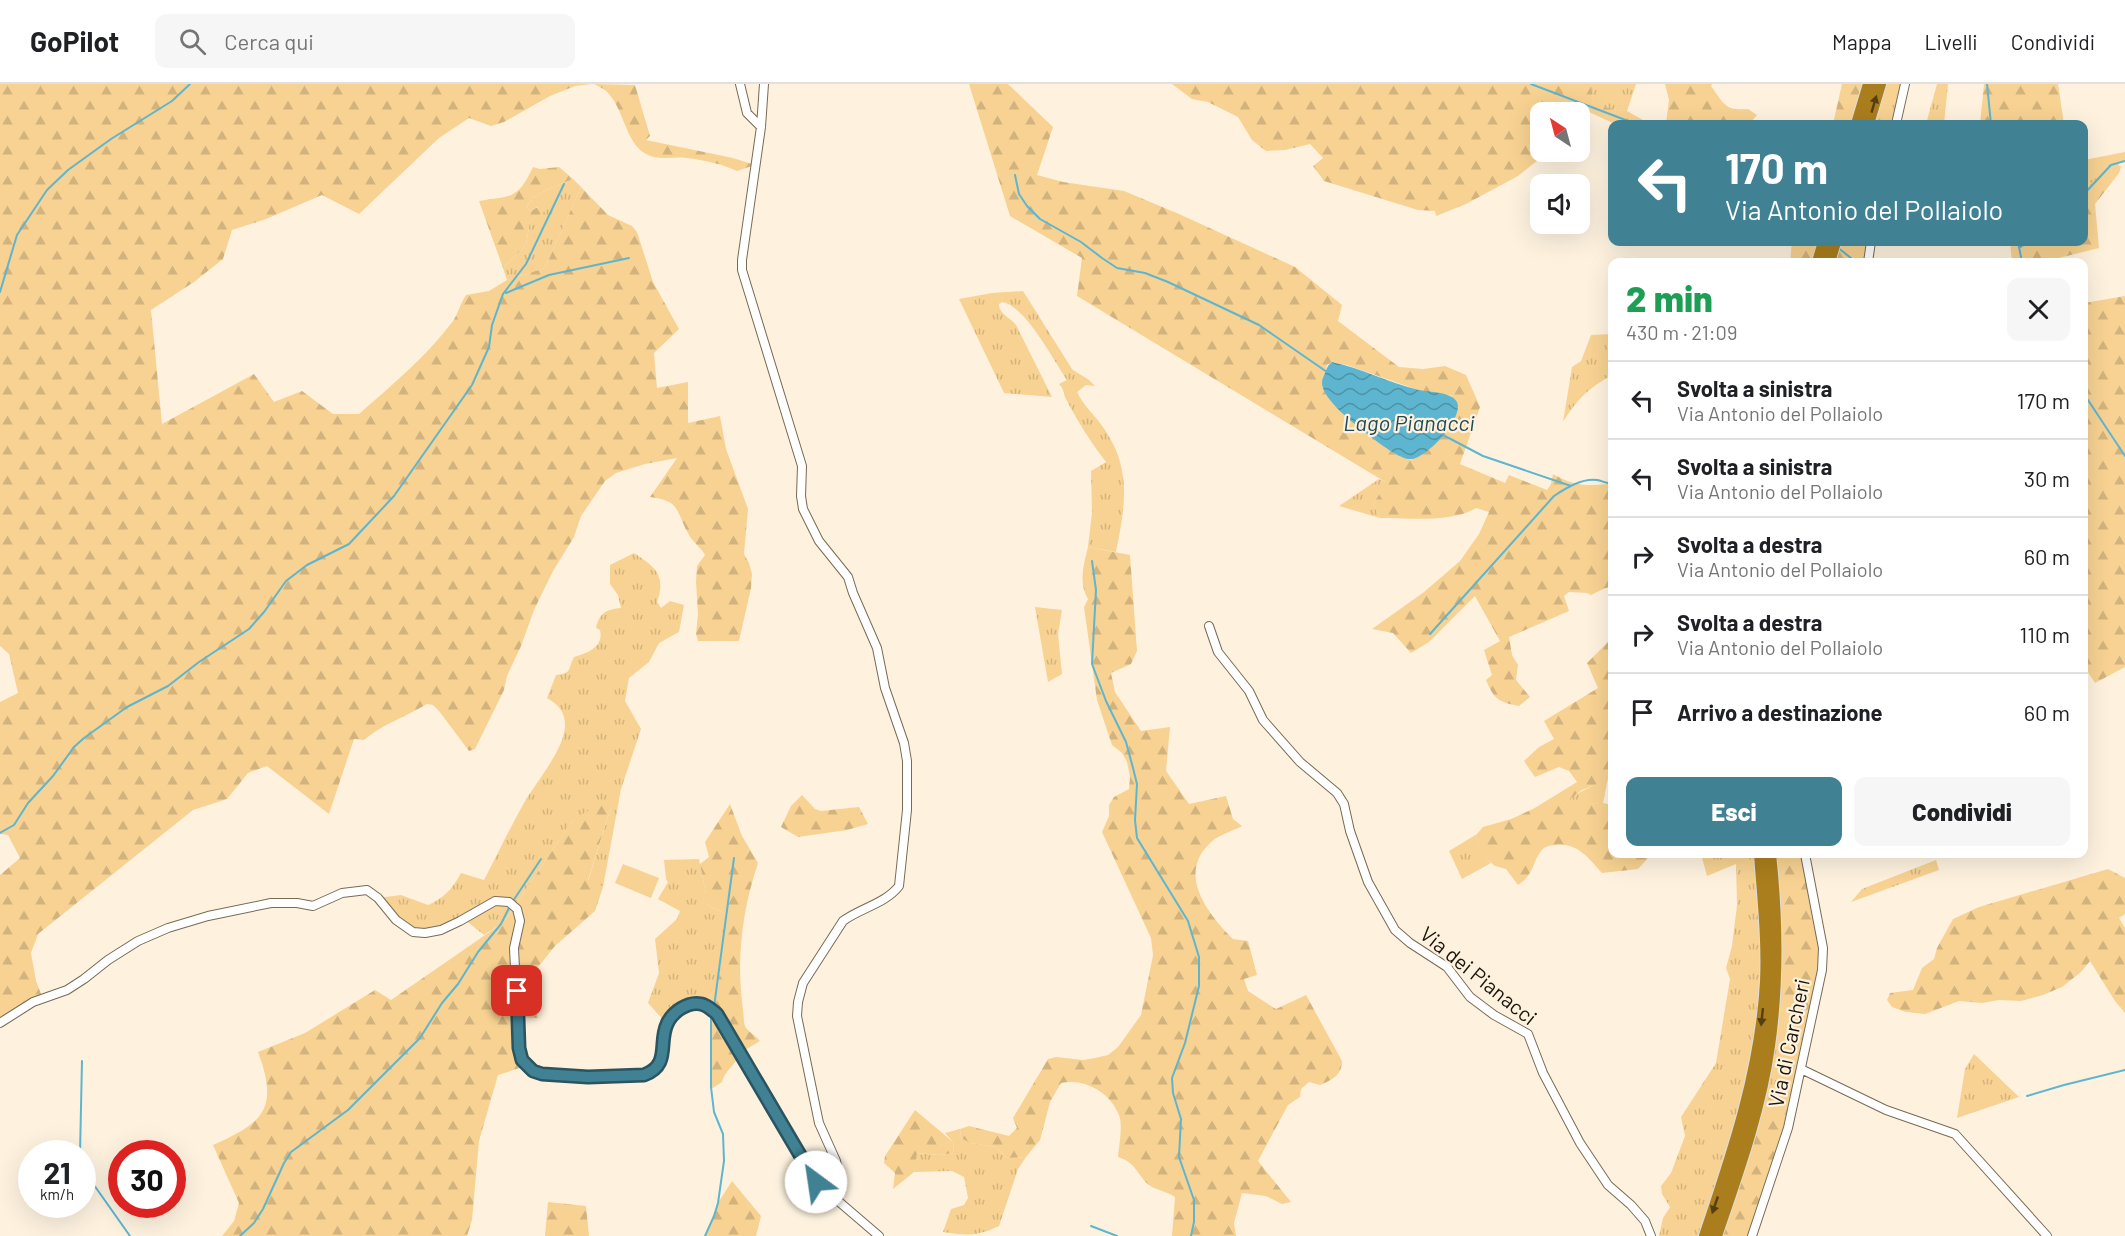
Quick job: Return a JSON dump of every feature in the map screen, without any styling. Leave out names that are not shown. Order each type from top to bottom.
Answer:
[{"type":"highway","points":[[1858,120],[1869,84]]},
{"type":"highway","points":[[1869,120],[1880,84]]},
{"type":"highway","points":[[1705,1236],[1741,1126],[1757,1054],[1766,982],[1765,917],[1760,858]]},
{"type":"highway","points":[[1716,1236],[1745,1149],[1769,1047],[1774,1002],[1776,939],[1770,858]]},
{"type":"street","points":[[740,84],[747,113],[760,127]]},
{"type":"street","points":[[764,84],[742,270],[802,466],[803,509],[819,540],[848,577],[878,648],[885,688],[904,743],[907,761],[907,810],[899,886],[894,893],[852,914],[843,921],[803,983],[800,992],[797,1016],[819,1123],[838,1168],[840,1181],[830,1194]]},
{"type":"street","points":[[1897,120],[1905,84]]},
{"type":"street","name":"Via dei Pianacci","points":[[1209,626],[1218,652],[1249,691],[1263,720],[1300,762],[1337,793],[1344,804],[1350,831],[1368,882],[1395,930],[1410,943],[1447,967],[1470,997],[1494,1015],[1528,1034],[1544,1073],[1580,1143],[1608,1185],[1645,1221],[1651,1236]]},
{"type":"street","name":"Via di Carcheri","points":[[1752,1236],[1788,1128],[1822,970],[1823,948],[1817,906],[1806,858]]},
{"type":"street","points":[[0,1023],[33,1002],[67,990],[138,941],[168,928],[208,916],[271,903],[297,903],[313,906],[342,893],[367,890],[378,898],[405,928],[413,932],[425,933],[441,930],[495,901],[509,902],[517,909],[520,921],[514,948],[519,1048],[526,1066],[542,1074],[588,1077],[644,1075],[652,1072],[663,1056],[667,1023],[679,1009],[693,1004],[703,1004],[717,1014],[816,1182],[879,1236]]},
{"type":"street","points":[[1801,1069],[1886,1110],[1954,1134],[2047,1236]]},
{"type":"green space","points":[[0,84],[591,84],[575,86],[550,96],[504,122],[491,126],[469,118],[439,138],[359,214],[322,195],[266,219],[232,230],[223,259],[194,282],[151,310],[162,424],[254,374],[274,402],[302,391],[333,414],[359,414],[409,370],[432,346],[453,321],[466,295],[489,291],[507,280],[545,268],[581,187],[608,215],[632,226],[637,232],[653,282],[679,329],[654,353],[657,388],[688,382],[688,423],[720,416],[726,449],[748,509],[744,554],[752,574],[739,641],[698,641],[696,634],[697,566],[705,555],[690,536],[676,508],[667,501],[650,497],[677,458],[645,464],[616,473],[605,481],[581,516],[574,537],[553,571],[534,610],[507,676],[504,690],[475,749],[469,751],[439,711],[433,705],[427,704],[378,729],[364,740],[354,739],[329,814],[267,766],[248,773],[227,799],[193,810],[38,934],[31,953],[36,981],[43,999],[0,1023],[0,875],[20,858],[8,835],[0,834],[0,702],[18,693],[9,654],[0,646]]},
{"type":"green space","points":[[594,84],[635,85],[650,136],[646,140],[733,158],[755,165],[737,171],[700,160],[656,157],[646,154],[633,142],[612,98],[605,90]]},
{"type":"green space","points":[[969,84],[1008,84],[1053,127],[1037,175],[1063,182],[1124,191],[1295,267],[1342,305],[1338,321],[1399,367],[1423,369],[1445,366],[1466,375],[1480,407],[1460,464],[1505,483],[1509,475],[1547,490],[1553,474],[1582,484],[1608,484],[1608,588],[1591,595],[1569,592],[1564,596],[1569,611],[1509,637],[1512,655],[1518,665],[1516,680],[1530,697],[1519,706],[1501,701],[1492,692],[1486,680],[1492,675],[1484,650],[1500,641],[1475,596],[1429,642],[1411,653],[1393,633],[1372,629],[1424,592],[1460,561],[1479,534],[1489,512],[1476,508],[1466,513],[1443,518],[1380,518],[1373,504],[1387,483],[1077,296],[1082,258],[1010,216]],"holes":[[[1332,362],[1418,390],[1452,396],[1411,460],[1386,448],[1322,383],[1327,365]]]},
{"type":"green space","points":[[1172,84],[1591,84],[1594,105],[1623,111],[1623,119],[1626,120],[1608,121],[1590,112],[1590,102],[1530,102],[1530,162],[1536,162],[1518,176],[1466,204],[1436,216],[1435,211],[1418,210],[1324,181],[1313,166],[1323,158],[1310,144],[1285,150],[1266,151],[1252,140],[1238,117],[1208,102],[1192,99]]},
{"type":"green space","points":[[1591,84],[1636,84],[1627,111],[1643,120],[1626,120],[1623,119],[1623,111],[1594,106]]},
{"type":"green space","points":[[1665,84],[1712,84],[1711,86],[1725,105],[1734,109],[1748,109],[1757,115],[1753,120],[1666,120],[1669,100]]},
{"type":"green space","points":[[1842,84],[1869,84],[1858,120],[1834,120]]},
{"type":"green space","points":[[1880,84],[1905,84],[1897,120],[1869,120]]},
{"type":"green space","points":[[1937,84],[1948,84],[1944,120],[1927,120]]},
{"type":"green space","points":[[1984,84],[2058,84],[2063,120],[1980,120]]},
{"type":"green space","points":[[2125,152],[2125,161],[2111,165],[2097,180],[2088,186],[2088,159]]},
{"type":"green space","points":[[2116,162],[2121,167],[2119,173],[2095,204],[2099,248],[2059,258],[2012,258],[2010,246],[2088,246],[2088,186],[2097,180]]},
{"type":"green space","points":[[533,167],[540,169],[559,167],[573,179],[542,193],[527,206],[530,211],[546,203],[550,208],[530,221],[526,245],[503,268],[479,201],[507,196],[518,191]]},
{"type":"green space","points":[[573,179],[581,187],[545,268],[507,280],[503,268],[526,245],[530,221],[546,209],[537,207],[530,211],[527,206],[542,193]]},
{"type":"green space","points":[[1792,246],[1823,246],[1819,258],[1790,258]]},
{"type":"green space","points":[[1834,246],[1870,246],[1869,258],[1830,258]]},
{"type":"green space","points":[[1023,291],[1072,369],[1095,386],[1086,385],[1077,392],[1114,445],[1123,474],[1124,504],[1116,552],[1088,547],[1092,513],[1091,471],[1106,462],[1085,433],[1066,399],[1059,384],[1067,380],[1029,323],[1011,305],[1002,302],[999,307],[1016,325],[1052,397],[1004,393],[959,299],[992,293]]},
{"type":"green space","points":[[2125,296],[2125,667],[2095,683],[2088,672],[2088,302]]},
{"type":"green space","points":[[1608,334],[1608,378],[1584,395],[1563,422],[1572,367],[1581,361],[1591,335]]},
{"type":"green space","points":[[1379,479],[1388,483],[1373,504],[1380,518],[1339,506]]},
{"type":"green space","points":[[1088,547],[1130,555],[1137,651],[1131,664],[1111,673],[1115,692],[1141,731],[1170,727],[1166,771],[1189,804],[1226,796],[1233,819],[1242,826],[1212,841],[1200,856],[1196,869],[1196,882],[1206,907],[1233,939],[1248,941],[1257,975],[1244,979],[1248,991],[1276,1009],[1306,995],[1342,1061],[1340,1070],[1332,1079],[1320,1085],[1309,1082],[1301,1089],[1300,1097],[1288,1105],[1258,1161],[1291,1202],[1282,1204],[1266,1196],[1242,1193],[1234,1223],[1236,1236],[1172,1236],[1175,1197],[1149,1185],[1129,1162],[1118,1157],[1121,1130],[1119,1115],[1103,1093],[1087,1085],[1061,1083],[1050,1102],[1040,1140],[1026,1157],[1007,1158],[996,1147],[970,1143],[961,1138],[960,1129],[969,1126],[1009,1136],[1017,1128],[1013,1118],[1048,1059],[1056,1057],[1083,1060],[1108,1055],[1118,1047],[1141,1015],[1153,955],[1151,938],[1102,832],[1109,816],[1109,805],[1114,797],[1129,789],[1130,777],[1127,762],[1122,753],[1112,745],[1097,700],[1084,607],[1088,599],[1083,587],[1083,573]]},
{"type":"green space","points":[[634,553],[657,572],[660,593],[657,602],[661,608],[670,601],[684,605],[679,632],[659,643],[649,662],[629,678],[625,701],[641,729],[621,789],[603,887],[588,881],[611,807],[573,820],[504,922],[484,935],[464,919],[441,930],[413,932],[378,898],[401,895],[428,905],[447,892],[461,873],[484,880],[524,803],[560,745],[565,721],[558,706],[547,698],[556,675],[567,672],[574,657],[594,648],[600,641],[600,630],[596,628],[602,615],[612,609],[621,608],[618,595],[610,584],[610,565]]},
{"type":"green space","points":[[1035,607],[1062,610],[1058,634],[1062,674],[1048,682]]},
{"type":"green space","points":[[1608,642],[1608,780],[1582,790],[1563,804],[1608,804],[1608,858],[1648,858],[1638,869],[1602,873],[1575,848],[1561,844],[1551,845],[1541,851],[1530,873],[1518,885],[1506,869],[1495,866],[1481,854],[1476,841],[1477,834],[1483,827],[1511,819],[1533,809],[1577,782],[1569,771],[1559,767],[1535,777],[1524,761],[1539,747],[1554,739],[1544,721],[1598,688],[1587,663]]},
{"type":"green space","points":[[1608,778],[1603,803],[1562,805],[1578,793]]},
{"type":"green space","points":[[802,795],[815,809],[821,811],[859,807],[868,824],[847,830],[798,837],[781,827],[791,806]]},
{"type":"green space","points":[[606,800],[611,807],[588,880],[603,887],[595,911],[555,946],[530,977],[538,1018],[518,1017],[526,1066],[498,1075],[479,1141],[472,1220],[467,1236],[222,1236],[234,1221],[239,1203],[213,1145],[244,1129],[255,1121],[262,1111],[267,1087],[258,1052],[305,1033],[375,990],[391,1000],[504,922],[573,820]]},
{"type":"green space","points":[[730,804],[742,836],[758,863],[744,917],[740,972],[744,1024],[760,1041],[740,1053],[722,1082],[711,1089],[711,1019],[713,1012],[703,1004],[718,987],[726,914],[706,904],[700,864],[709,857],[705,842]]},
{"type":"green space","points":[[1477,834],[1478,847],[1491,863],[1462,879],[1449,851]]},
{"type":"green space","points":[[1702,858],[1760,858],[1765,917],[1760,1035],[1705,1236],[1659,1236],[1663,1218],[1670,1207],[1662,1194],[1661,1186],[1671,1173],[1685,1136],[1681,1117],[1716,1063],[1730,979],[1726,968],[1732,946],[1737,905],[1736,864],[1707,876]]},
{"type":"green space","points":[[1770,858],[1809,858],[1823,948],[1801,1069],[1793,1057],[1791,1048],[1797,1024],[1774,1002]]},
{"type":"green space","points":[[699,859],[706,904],[726,914],[718,987],[703,1004],[693,1004],[667,1024],[648,1003],[659,973],[655,939],[677,919],[680,911],[658,899],[668,882],[664,860]]},
{"type":"green space","points":[[1936,860],[1939,870],[1851,902],[1862,889]]},
{"type":"green space","points":[[623,864],[659,878],[651,898],[615,883]]},
{"type":"green space","points":[[2108,869],[2125,878],[2125,914],[2119,918],[2125,928],[2125,1013],[2090,961],[2081,972],[2062,987],[2021,1001],[1999,1000],[1982,1003],[1959,1001],[1925,1014],[1906,1012],[1892,1007],[1887,1000],[1890,993],[1913,990],[1922,968],[1934,959],[1937,948],[1953,919],[1979,907]]},
{"type":"green space","points":[[1774,1002],[1797,1024],[1792,1040],[1801,1069],[1795,1095],[1760,1092]]},
{"type":"green space","points":[[1974,1054],[2019,1097],[1957,1118],[1965,1069]]},
{"type":"green space","points":[[1774,1091],[1795,1095],[1752,1236],[1716,1236],[1760,1092]]},
{"type":"green space","points":[[915,1110],[953,1142],[954,1153],[939,1155],[917,1153],[914,1172],[893,1189],[895,1173],[884,1163],[885,1156]]},
{"type":"green space","points":[[960,1129],[961,1138],[970,1143],[996,1147],[1007,1158],[1026,1157],[1018,1169],[999,1226],[985,1232],[966,1234],[943,1232],[951,1209],[964,1205],[968,1198],[964,1177],[952,1171],[914,1172],[916,1153],[939,1155],[954,1153],[953,1142],[945,1133]]},
{"type":"green space","points":[[732,1181],[761,1216],[756,1236],[705,1236],[718,1203]]},
{"type":"green space","points":[[548,1202],[586,1206],[589,1236],[545,1236]]},
{"type":"water","name":"Lago Pianacci","points":[[1332,362],[1408,387],[1450,396],[1457,402],[1458,409],[1455,417],[1443,436],[1427,452],[1412,459],[1399,456],[1362,430],[1330,400],[1324,391],[1322,382],[1327,367]]},
{"type":"waterway","points":[[0,292],[17,235],[47,190],[68,170],[111,139],[172,101],[190,84]]},
{"type":"waterway","points":[[1531,84],[1626,120]]},
{"type":"waterway","points":[[1987,84],[1991,120]]},
{"type":"waterway","points":[[2088,190],[2111,165],[2125,161]]},
{"type":"waterway","points":[[1015,175],[1019,194],[1040,219],[1081,242],[1117,268],[1145,273],[1168,282],[1259,325],[1327,372]]},
{"type":"waterway","points":[[0,833],[14,825],[28,803],[84,738],[127,707],[168,686],[249,629],[286,581],[307,565],[349,544],[394,496],[472,385],[489,347],[492,325],[503,294],[526,264],[564,184]]},
{"type":"waterway","points":[[2019,246],[2021,258]]},
{"type":"waterway","points":[[1837,247],[1851,258]]},
{"type":"waterway","points":[[506,293],[549,275],[629,258]]},
{"type":"waterway","points":[[2088,400],[2125,456]]},
{"type":"waterway","points":[[1443,435],[1483,456],[1571,486]]},
{"type":"waterway","points":[[1430,634],[1554,496],[1580,482],[1597,480],[1608,483]]},
{"type":"waterway","points":[[1092,561],[1096,590],[1092,664],[1106,701],[1126,742],[1133,768],[1137,784],[1135,820],[1137,838],[1188,921],[1199,957],[1199,986],[1185,1043],[1172,1078],[1173,1093],[1181,1119],[1179,1157],[1194,1200],[1194,1222],[1191,1236]]},
{"type":"waterway","points":[[714,1007],[734,858]]},
{"type":"waterway","points":[[513,901],[541,859]]},
{"type":"waterway","points":[[240,1236],[254,1223],[263,1209],[291,1152],[348,1110],[420,1038],[478,952],[501,924],[510,906]]},
{"type":"waterway","points":[[705,1236],[718,1203],[724,1161],[723,1134],[714,1112],[711,1087],[711,1019],[713,1012]]},
{"type":"waterway","points":[[80,1140],[82,1061]]},
{"type":"waterway","points":[[2027,1096],[2125,1070]]},
{"type":"waterway","points":[[96,1188],[130,1236]]},
{"type":"waterway","points":[[1091,1226],[1117,1236]]},
{"type":"route","points":[[517,991],[519,1048],[522,1060],[533,1071],[542,1074],[588,1077],[644,1075],[652,1072],[663,1056],[667,1023],[679,1009],[693,1004],[703,1004],[710,1008],[717,1014],[816,1182]]}]
